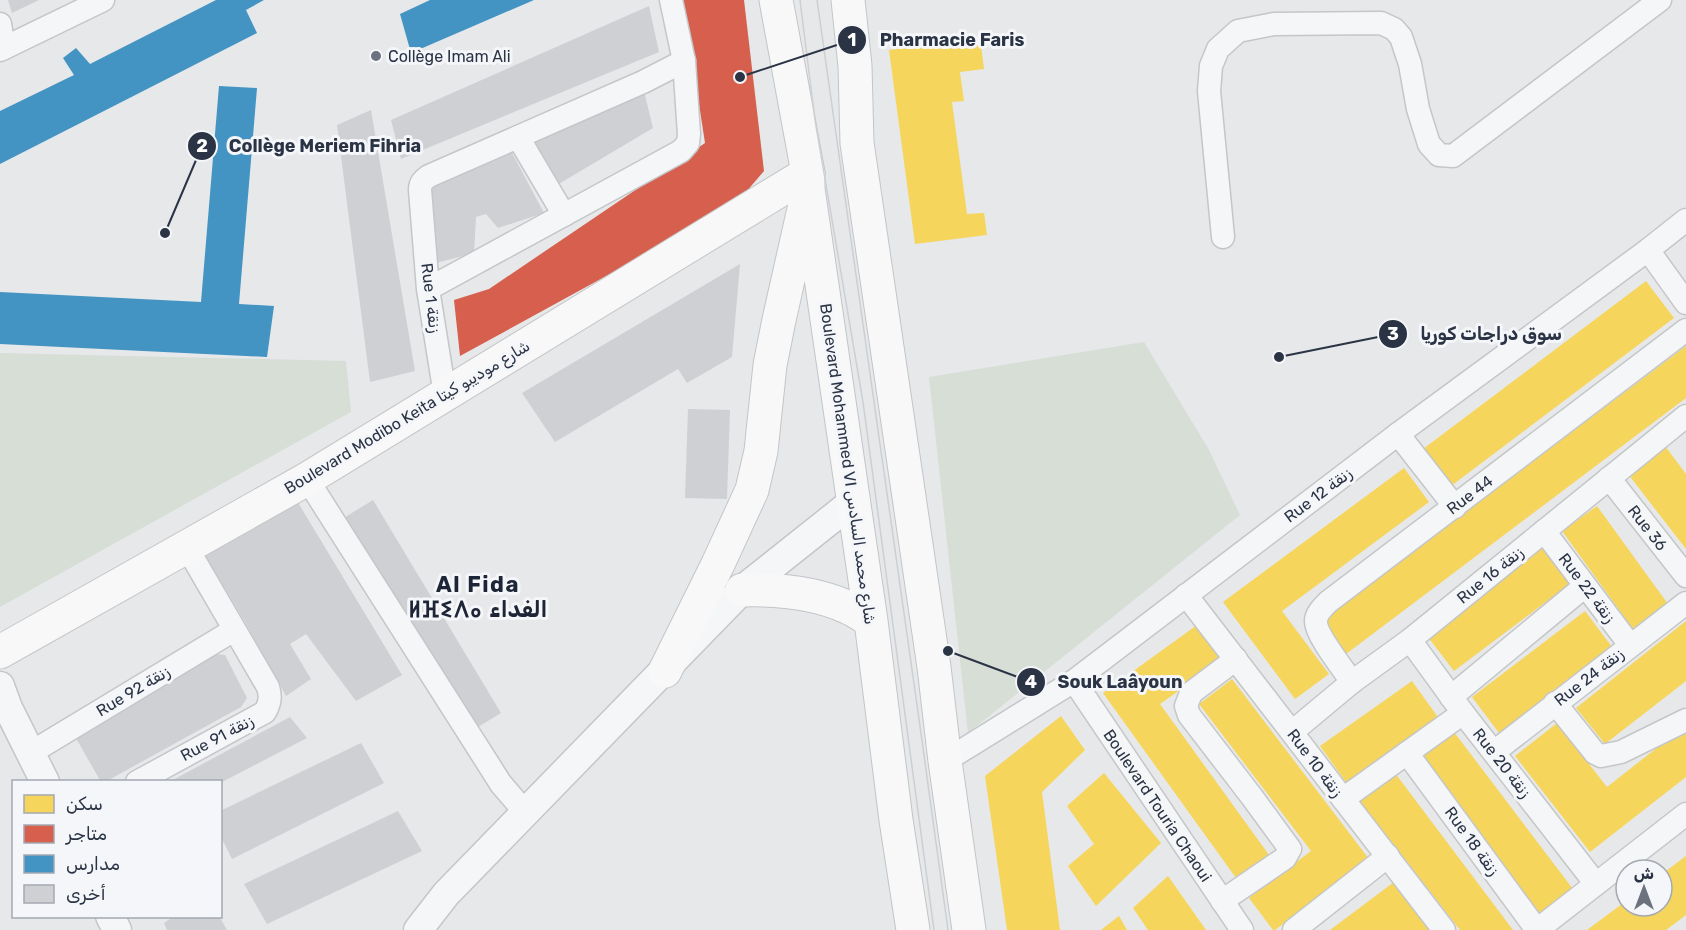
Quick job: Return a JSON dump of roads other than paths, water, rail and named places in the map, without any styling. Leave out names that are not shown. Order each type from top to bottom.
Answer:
[{"type":"main road","name":"Boulevard Mohammed VI شارع محمد السادس","points":[[776,0],[808,181],[913,930]]},
{"type":"main road","points":[[848,0],[855,66],[857,142],[931,644],[969,930]]},
{"type":"main road","name":"Boulevard Modibo Keita شارع موديبو كيتا","points":[[1,656],[186,546],[307,479],[808,181]]},
{"type":"main road","points":[[665,671],[752,490],[761,451],[770,365],[808,181]]},
{"type":"main road","points":[[742,590],[768,589],[797,592],[822,598],[848,607],[871,621]]},
{"type":"street","points":[[0,24],[2,49],[103,0]]},
{"type":"street","points":[[428,289],[681,151],[688,143],[684,61],[671,0]]},
{"type":"street","points":[[1224,237],[1209,90],[1211,66],[1218,49],[1238,31],[1274,24],[1381,23],[1394,29],[1401,37],[1407,55],[1418,109],[1429,144],[1438,155],[1453,156],[1660,0]]},
{"type":"street","points":[[564,215],[518,137],[684,61]]},
{"type":"street","name":"Rue 1 زنقة","points":[[445,395],[428,289],[420,185],[429,176],[518,137]]},
{"type":"street","name":"Rue 12 زنقة","points":[[945,762],[1074,681],[1398,434],[1686,220]]},
{"type":"street","points":[[1648,250],[1686,303]]},
{"type":"street","name":"Rue 44","points":[[1352,682],[1318,632],[1316,620],[1320,610],[1686,330]]},
{"type":"street","name":"Rue 16 زنقة","points":[[1292,732],[1352,682],[1410,640],[1609,478],[1682,428]]},
{"type":"street","points":[[1398,434],[1455,507]]},
{"type":"street","name":"Rue 36","points":[[1609,478],[1686,576]]},
{"type":"street","points":[[307,479],[501,784],[525,812]]},
{"type":"street","points":[[418,930],[446,894],[742,590],[854,501]]},
{"type":"street","name":"Rue 22 زنقة","points":[[1544,531],[1630,645]]},
{"type":"street","points":[[186,546],[234,630]]},
{"type":"street","points":[[1343,799],[1407,753],[1585,586]]},
{"type":"street","name":"Rue 10 زنقة","points":[[1186,595],[1444,930]]},
{"type":"street","name":"Rue 24 زنقة","points":[[1494,752],[1686,603]]},
{"type":"street","name":"Rue 91 زنقة","points":[[141,780],[265,712],[269,705],[268,687],[234,630]]},
{"type":"street","name":"Rue 92 زنقة","points":[[32,753],[234,630]]},
{"type":"street","name":"Rue 20 زنقة","points":[[1410,640],[1457,705],[1596,884]]},
{"type":"street","points":[[1222,901],[1285,858],[1290,849],[1189,715],[1186,706],[1191,693],[1236,659]]},
{"type":"street","name":"Boulevard Touria Chaoui","points":[[1074,681],[1242,930]]},
{"type":"street","points":[[0,686],[8,708],[44,780]]},
{"type":"street","points":[[1555,703],[1595,753],[1601,756],[1621,752],[1686,720]]},
{"type":"street","name":"Rue 18 زنقة","points":[[1407,753],[1537,930]]},
{"type":"street","points":[[1537,930],[1686,814]]},
{"type":"street","points":[[1294,930],[1388,856]]},
{"type":"tram line","points":[[800,0],[815,120],[863,402],[934,930]]},
{"type":"tram line","points":[[817,0],[948,930]]},
{"type":"place","name":"Collège Imam Ali","points":[[376,56]]},
{"type":"place","name":"Pharmacie Faris","points":[[740,77]]},
{"type":"place","name":"Collège Meriem Fihria","points":[[165,233]]},
{"type":"place","name":"سوق دراجات كوريا","points":[[1279,357]]},
{"type":"place","name":"Souk Laâyoun","points":[[948,651]]},
{"type":"district","name":"Al Fida ⵍⴼⵉⴷⴰ الفداء","points":[[478,596]]}]
